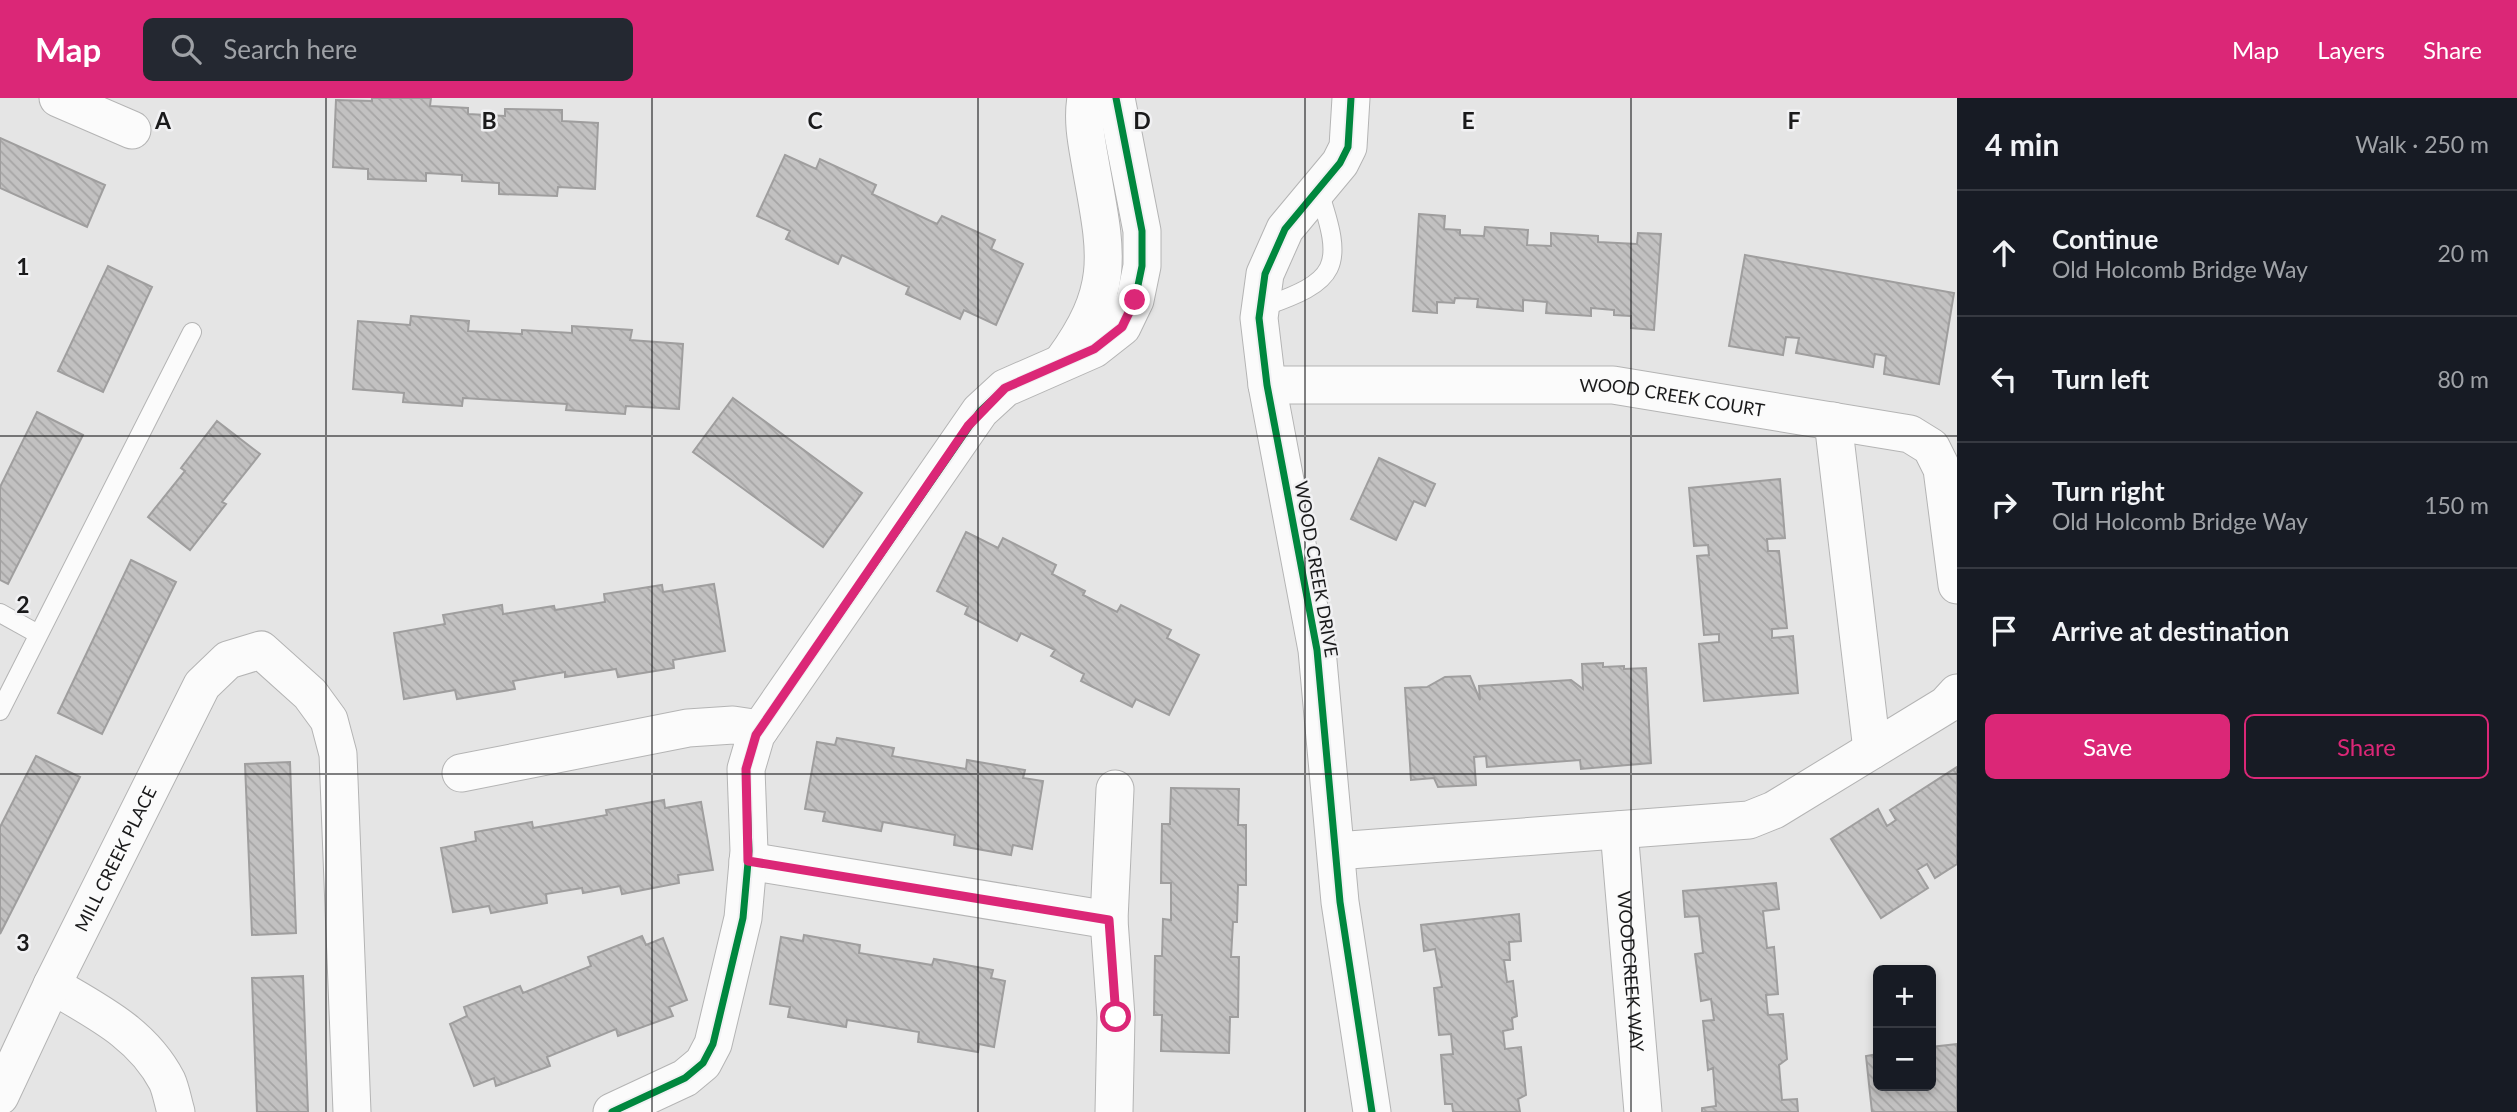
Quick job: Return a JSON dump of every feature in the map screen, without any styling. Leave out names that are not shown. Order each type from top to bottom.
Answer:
[{"type":"street","points":[[58,98],[132,131]]},
{"type":"street","points":[[1063,362],[1089,322],[1103,279],[1105,262],[1085,136],[1086,98]]},
{"type":"street","points":[[612,1112],[685,1078],[703,1063],[713,1044],[743,918],[748,861],[746,769],[756,735],[968,426],[1005,388],[1094,349],[1122,327],[1135,300],[1142,266],[1142,231],[1116,98]]},
{"type":"street","name":"WOOD CREEK DRIVE","points":[[1351,98],[1348,147],[1340,163],[1285,229],[1265,274],[1259,318],[1267,384],[1317,650],[1340,902],[1372,1112]]},
{"type":"street","name":"WOOD CREEK COURT","points":[[1267,384],[1614,385],[1910,434],[1931,447],[1942,469],[1957,585]]},
{"type":"street","points":[[1833,421],[1872,750]]},
{"type":"street","name":"MILL CREEK PLACE","points":[[0,1096],[52,985],[202,685],[228,660],[261,650],[317,703],[329,720],[338,754],[352,1112]]},
{"type":"street","points":[[1336,851],[1749,820],[1774,810],[1946,705],[1957,693]]},
{"type":"street","points":[[461,773],[688,727],[733,725],[760,729]]},
{"type":"street","points":[[1114,1112],[1116,1017],[1109,920],[1115,789]]},
{"type":"street","name":"WOODCREEK WAY","points":[[1619,830],[1643,1112]]},
{"type":"street","points":[[748,861],[1109,920]]},
{"type":"street","points":[[52,985],[114,1021],[143,1046],[167,1082],[176,1112]]},
{"type":"street","points":[[0,1108],[6,1112]]},
{"type":"lane","points":[[1261,308],[1293,297],[1326,275],[1332,261],[1333,243],[1318,189]]},
{"type":"lane","points":[[0,711],[192,332]]},
{"type":"lane","points":[[0,613],[38,634]]},
{"type":"building","points":[[372,98],[431,98],[430,106],[468,108],[468,114],[505,116],[505,109],[562,110],[562,121],[598,123],[595,189],[558,187],[557,196],[499,194],[499,183],[462,181],[462,175],[426,173],[426,181],[368,179],[368,169],[333,167],[336,100],[372,101]]},
{"type":"building","points":[[0,138],[105,185],[87,227],[0,188]]},
{"type":"building","points":[[785,155],[816,169],[820,159],[876,185],[872,194],[937,224],[942,216],[995,240],[991,249],[1023,264],[996,325],[964,310],[960,319],[906,294],[909,287],[842,255],[838,264],[786,239],[790,231],[757,216]]},
{"type":"building","points":[[1419,214],[1445,216],[1444,229],[1460,230],[1460,235],[1484,236],[1485,227],[1528,230],[1527,245],[1551,246],[1551,233],[1598,236],[1598,242],[1637,244],[1638,233],[1661,234],[1654,330],[1631,328],[1631,316],[1614,315],[1614,310],[1591,308],[1591,316],[1546,313],[1547,302],[1523,300],[1523,311],[1477,307],[1478,299],[1455,298],[1454,303],[1437,302],[1437,313],[1413,311]]},
{"type":"building","points":[[1745,255],[1954,293],[1939,384],[1884,374],[1886,356],[1875,354],[1873,367],[1796,353],[1799,338],[1786,337],[1783,355],[1729,346]]},
{"type":"building","points":[[108,266],[152,287],[103,392],[58,371]]},
{"type":"building","points":[[411,316],[469,321],[468,331],[572,333],[572,326],[632,330],[630,340],[683,344],[679,409],[626,406],[625,414],[566,410],[567,404],[463,398],[462,406],[403,402],[404,393],[353,389],[358,321],[410,325]]},
{"type":"building","points":[[733,398],[862,493],[823,547],[693,452]]},
{"type":"building","points":[[37,412],[83,435],[8,584],[0,580],[0,487]]},
{"type":"building","points":[[217,421],[260,454],[222,502],[226,504],[190,550],[148,517],[185,471],[181,468]]},
{"type":"building","points":[[1379,458],[1435,484],[1425,506],[1414,501],[1396,540],[1351,519]]},
{"type":"building","points":[[1780,479],[1785,538],[1767,539],[1768,551],[1779,551],[1787,628],[1772,629],[1772,638],[1793,636],[1798,693],[1704,701],[1699,644],[1719,642],[1719,634],[1704,635],[1697,556],[1709,555],[1708,545],[1694,546],[1689,488]]},
{"type":"building","points":[[966,532],[998,548],[1003,538],[1056,565],[1052,574],[1085,591],[1083,595],[1117,612],[1121,605],[1171,630],[1167,638],[1199,655],[1169,715],[1136,699],[1132,707],[1081,681],[1084,674],[1051,656],[1055,650],[1021,633],[1017,641],[965,614],[968,607],[937,591]]},
{"type":"building","points":[[131,560],[176,582],[102,734],[58,713]]},
{"type":"building","points":[[714,584],[725,651],[673,660],[674,668],[618,677],[616,669],[565,677],[565,672],[513,681],[515,689],[457,699],[455,690],[404,699],[394,633],[445,624],[443,615],[502,605],[503,614],[554,606],[555,610],[605,602],[604,594],[662,585],[663,592]]},
{"type":"building","points":[[1603,663],[1603,667],[1646,668],[1651,763],[1581,769],[1580,760],[1487,767],[1486,756],[1474,757],[1476,785],[1438,787],[1434,778],[1411,780],[1405,688],[1427,687],[1445,677],[1470,676],[1480,700],[1479,686],[1571,680],[1583,689],[1582,664]]},
{"type":"building","points":[[837,738],[894,748],[892,756],[966,769],[967,760],[1025,770],[1023,778],[1043,781],[1032,849],[1013,845],[1011,855],[954,845],[955,835],[883,822],[881,831],[823,821],[825,812],[805,809],[817,742],[835,745]]},
{"type":"building","points":[[36,756],[80,777],[0,934],[0,827]]},
{"type":"building","points":[[290,762],[296,933],[252,935],[245,764]]},
{"type":"building","points":[[1957,767],[1957,864],[1935,878],[1927,864],[1917,870],[1928,888],[1881,918],[1831,839],[1878,809],[1887,826],[1896,820],[1890,810]]},
{"type":"building","points":[[1171,788],[1239,789],[1238,825],[1246,825],[1246,885],[1238,885],[1237,922],[1233,922],[1231,957],[1239,957],[1238,1017],[1230,1017],[1229,1053],[1161,1051],[1162,1015],[1154,1015],[1155,956],[1162,956],[1163,919],[1171,920],[1171,883],[1161,883],[1162,824],[1170,824]]},
{"type":"building","points":[[664,800],[665,808],[701,802],[713,870],[678,875],[679,883],[622,894],[620,886],[583,893],[582,888],[546,894],[547,903],[491,913],[489,906],[453,912],[441,848],[476,841],[475,832],[532,822],[533,828],[607,815],[606,810]]},
{"type":"building","points":[[1776,883],[1779,909],[1763,911],[1767,948],[1774,947],[1778,994],[1766,995],[1768,1015],[1783,1014],[1787,1059],[1779,1065],[1782,1100],[1797,1099],[1798,1112],[1702,1112],[1702,1108],[1716,1106],[1713,1068],[1708,1070],[1703,1021],[1714,1020],[1711,999],[1701,1001],[1695,954],[1703,953],[1699,916],[1685,917],[1683,891]]},
{"type":"building","points":[[1519,914],[1521,941],[1509,942],[1510,960],[1504,960],[1507,982],[1513,981],[1517,1016],[1512,1018],[1513,1029],[1503,1031],[1505,1049],[1521,1047],[1526,1095],[1518,1099],[1520,1112],[1453,1112],[1452,1104],[1445,1104],[1441,1055],[1453,1054],[1451,1034],[1439,1035],[1434,988],[1442,987],[1435,949],[1424,951],[1421,925]]},
{"type":"building","points":[[804,935],[860,945],[859,953],[932,965],[934,959],[993,970],[991,978],[1005,981],[994,1047],[979,1044],[978,1052],[918,1042],[919,1032],[847,1020],[846,1027],[788,1017],[790,1007],[770,1004],[781,937],[803,941]]},
{"type":"building","points":[[642,936],[646,945],[663,938],[687,1000],[669,1007],[673,1016],[618,1036],[616,1029],[547,1057],[550,1066],[496,1086],[494,1078],[474,1086],[450,1024],[467,1016],[464,1007],[520,986],[523,993],[591,966],[588,957]]},
{"type":"building","points":[[303,976],[308,1112],[257,1112],[252,978]]},
{"type":"building","points":[[1957,1044],[1957,1112],[1872,1112],[1866,1056],[1873,1055],[1873,1091],[1936,1091],[1936,1046]]},
{"type":"cycle path","points":[[612,1112],[685,1078],[703,1063],[713,1044],[743,918],[749,851],[746,769],[756,735],[980,411],[1005,388],[1094,349],[1122,327],[1135,300],[1142,266],[1142,231],[1116,98]]},
{"type":"cycle path","points":[[1351,98],[1348,147],[1340,163],[1285,229],[1265,274],[1259,318],[1267,385],[1317,650],[1340,902],[1372,1112]]},
{"type":"route","points":[[1116,1017],[1109,920],[748,861],[746,769],[756,735],[980,411],[1005,388],[1094,349],[1122,327],[1135,300]]}]
